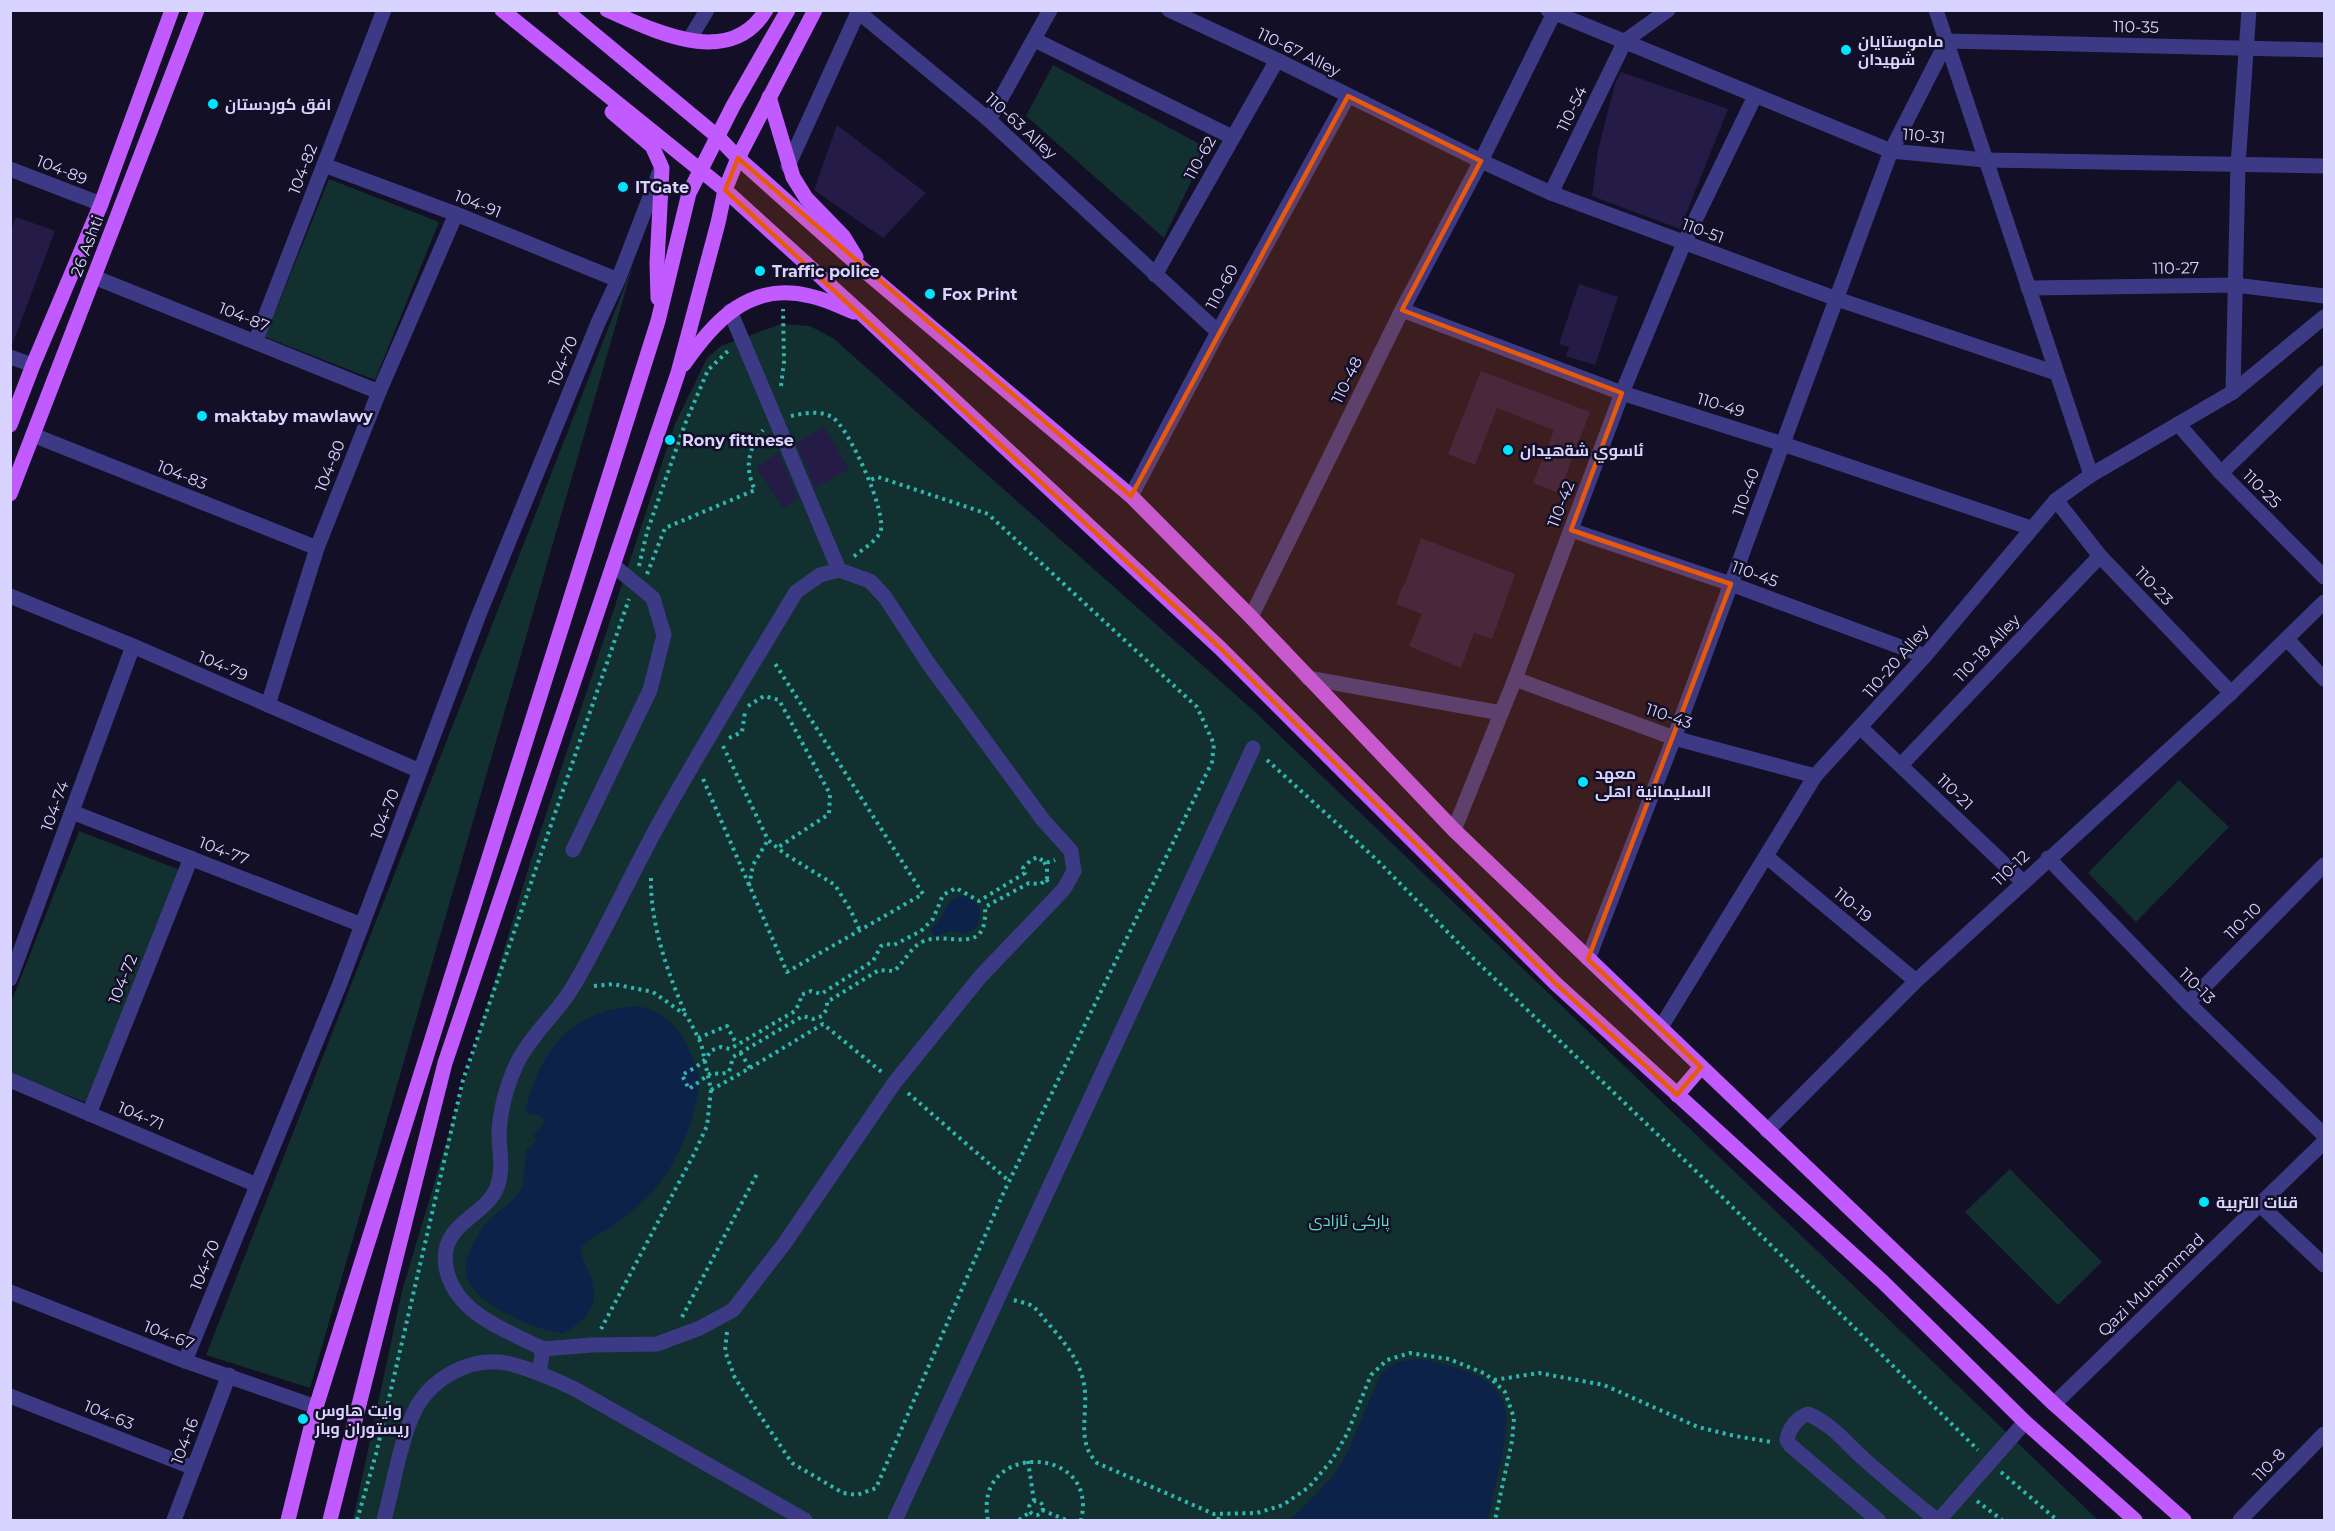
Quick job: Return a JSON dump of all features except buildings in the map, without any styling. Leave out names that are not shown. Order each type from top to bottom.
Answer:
[{"type":"main road","name":"26 Ashti","points":[[10,425],[101,204],[172,10]]},
{"type":"main road","name":"26 Ashti","points":[[10,494],[197,10]]},
{"type":"main road","points":[[502,10],[725,190],[865,316],[1220,648],[1555,983],[1883,1282],[2025,1422],[2135,1521]]},
{"type":"main road","points":[[565,10],[718,137],[738,158],[866,272],[1131,496],[1251,616],[1454,830],[2054,1404],[2184,1521]]},
{"type":"main road","points":[[606,10],[689,40],[717,42],[733,39],[752,28],[766,10]]},
{"type":"main road","points":[[288,1521],[316,1407],[658,321],[689,193],[788,10]]},
{"type":"main road","points":[[330,1521],[445,1063],[678,373],[725,190],[738,158],[815,10]]},
{"type":"main road","points":[[589,81],[602,103],[652,146],[662,168],[657,264],[658,321]]},
{"type":"main road","points":[[769,97],[788,166],[806,198],[843,236],[866,272]]},
{"type":"main road","points":[[678,373],[710,329],[730,311],[761,297],[786,293],[810,296],[865,316]]},
{"type":"main road","points":[[1677,1095],[1701,1067]]},
{"type":"street","name":"104-82","points":[[255,340],[384,10]]},
{"type":"street","points":[[689,40],[707,10]]},
{"type":"street","points":[[989,120],[1050,10]]},
{"type":"street","name":"110-67 Alley","points":[[1169,10],[1278,60],[1348,96]]},
{"type":"street","points":[[1626,41],[1668,10]]},
{"type":"street","points":[[1936,10],[1984,160],[2091,475]]},
{"type":"street","points":[[2233,392],[2238,165],[2249,10]]},
{"type":"street","points":[[788,166],[858,11]]},
{"type":"street","name":"110-63 Alley","points":[[858,11],[989,120],[1218,332]]},
{"type":"street","name":"110-31","points":[[1551,12],[1891,151],[1984,160],[2325,166]]},
{"type":"street","name":"110-48","points":[[1251,616],[1402,310],[1481,161],[1551,12]]},
{"type":"street","points":[[1035,40],[1232,137]]},
{"type":"street","name":"110-54","points":[[1551,193],[1626,41]]},
{"type":"street","name":"110-35","points":[[1947,41],[2325,50]]},
{"type":"street","name":"110-40","points":[[1588,959],[1674,738],[1891,151],[1947,41]]},
{"type":"street","name":"110-62","points":[[1155,275],[1278,60]]},
{"type":"street","name":"110-51","points":[[1348,96],[1551,193],[1837,299],[2056,373]]},
{"type":"street","name":"110-60","points":[[1131,496],[1348,96]]},
{"type":"street","name":"110-42","points":[[1454,830],[1515,680],[1623,393],[1684,243],[1755,96]]},
{"type":"street","name":"104-91","points":[[324,165],[456,214],[618,280]]},
{"type":"street","name":"104-70","points":[[185,1361],[362,925],[478,617],[662,168]]},
{"type":"street","name":"104-89","points":[[10,169],[101,204]]},
{"type":"street","name":"104-80","points":[[268,705],[317,548],[379,392],[456,214]]},
{"type":"street","name":"104-87","points":[[94,277],[255,340],[379,392]]},
{"type":"street","name":"110-27","points":[[2028,288],[2235,285],[2325,296]]},
{"type":"street","name":"110-49","points":[[1402,310],[1623,393],[1783,444],[2031,528]]},
{"type":"street","points":[[730,311],[839,570]]},
{"type":"street","name":"110-20 Alley","points":[[1661,1027],[1815,776],[1925,656],[2056,500],[2091,475],[2233,392],[2325,317]]},
{"type":"street","points":[[10,357],[33,365]]},
{"type":"street","points":[[2221,473],[2325,373]]},
{"type":"street","name":"110-25","points":[[2178,423],[2221,473],[2325,577]]},
{"type":"street","name":"104-83","points":[[33,435],[317,548]]},
{"type":"street","name":"110-23","points":[[2056,500],[2100,556],[2231,693]]},
{"type":"street","name":"110-45","points":[[1571,530],[1731,584],[1925,656]]},
{"type":"street","name":"110-18 Alley","points":[[1900,765],[2100,556]]},
{"type":"street","points":[[573,850],[650,690],[664,635],[653,598],[613,566]]},
{"type":"street","points":[[839,570],[870,580],[885,597],[928,663],[1043,820],[1071,851],[1074,871],[1064,889],[980,977],[895,1082],[784,1244],[733,1310],[700,1328],[657,1344],[592,1345],[543,1349],[484,1318],[463,1303],[447,1271],[446,1248],[461,1223],[490,1200],[497,1188],[501,1171],[499,1133],[502,1100],[518,1062],[537,1031],[573,988],[662,819],[764,646],[796,592],[820,575],[839,570]]},
{"type":"street","name":"104-79","points":[[10,596],[133,646],[420,771]]},
{"type":"street","name":"110-12","points":[[1767,1131],[1916,981],[2231,693],[2325,602]]},
{"type":"street","points":[[2287,639],[2325,679]]},
{"type":"street","name":"104-74","points":[[10,979],[133,646]]},
{"type":"street","points":[[1308,678],[1501,713]]},
{"type":"street","name":"110-43","points":[[1515,680],[1674,738],[1815,776]]},
{"type":"street","name":"110-21","points":[[1861,728],[2023,882]]},
{"type":"street","points":[[895,1521],[1254,748]]},
{"type":"street","name":"104-77","points":[[72,812],[362,925]]},
{"type":"street","name":"110-19","points":[[1767,857],[1916,981]]},
{"type":"street","name":"104-72","points":[[89,1114],[191,858]]},
{"type":"street","name":"110-13","points":[[2048,858],[2188,1003],[2325,1135]]},
{"type":"street","name":"110-10","points":[[2188,1003],[2325,865]]},
{"type":"street","name":"104-71","points":[[10,1080],[257,1185]]},
{"type":"street","name":"Qazi Muhammad","points":[[2054,1404],[2325,1142]]},
{"type":"street","points":[[2260,1205],[2325,1265]]},
{"type":"street","name":"104-67","points":[[10,1292],[185,1361],[316,1407]]},
{"type":"street","points":[[539,1373],[543,1349]]},
{"type":"street","points":[[384,1521],[411,1418],[424,1397],[438,1381],[458,1369],[481,1363],[508,1363],[539,1373],[575,1389],[805,1521]]},
{"type":"street","name":"104-16","points":[[174,1521],[229,1375]]},
{"type":"street","name":"104-63","points":[[10,1396],[194,1468]]},
{"type":"street","points":[[1878,1521],[1787,1440],[1788,1434],[1801,1416],[1808,1414],[1820,1419],[1938,1521],[2025,1422]]},
{"type":"street","name":"110-8","points":[[2240,1521],[2325,1434]]},
{"type":"path","points":[[780,392],[784,362],[782,314],[786,293]]},
{"type":"path","points":[[637,585],[647,532],[685,424],[708,370],[726,350],[742,341]]},
{"type":"path","points":[[357,1521],[379,1442],[463,1080],[637,585],[665,528],[754,490],[747,462],[753,444],[765,427],[806,413],[818,413],[832,417],[842,427],[870,480],[882,522],[879,534],[839,570]]},
{"type":"path","points":[[733,1310],[724,1351],[735,1378],[792,1462],[843,1493],[857,1495],[876,1488],[1009,1181],[1212,762],[1214,744],[1197,707],[988,514],[878,477],[870,480]]},
{"type":"path","points":[[695,762],[787,972],[923,894],[764,646]]},
{"type":"path","points":[[777,848],[829,814],[830,794],[779,700],[764,696],[745,707],[742,732],[721,743],[768,840],[777,848],[835,885],[860,931]]},
{"type":"path","points":[[1254,748],[1377,860],[1474,959],[1700,1175],[1990,1462],[2057,1521]]},
{"type":"path","points":[[749,886],[753,866],[768,840]]},
{"type":"path","points":[[1043,861],[1051,862],[1071,851]]},
{"type":"path","points":[[1047,881],[1046,879],[1041,884],[1029,883],[985,907],[986,922],[981,931],[972,938],[960,941],[949,938],[924,941],[903,957],[900,966],[894,971],[879,970],[826,1002],[827,1009],[822,1016],[813,1019],[803,1017],[733,1057],[729,1072],[711,1073],[689,1089],[682,1075],[708,1057],[710,1051],[721,1047],[730,1049],[795,1011],[801,995],[811,991],[821,994],[873,961],[880,946],[894,945],[921,931],[933,919],[942,895],[956,888],[979,901],[1024,873],[1023,868],[1038,857],[1047,867],[1047,881],[1057,897]]},
{"type":"path","points":[[592,1345],[707,1126],[711,1090],[698,1038],[674,987],[657,926],[651,880],[653,870]]},
{"type":"path","points":[[573,988],[613,984],[653,992],[687,1016]]},
{"type":"path","points":[[711,1090],[823,1024],[895,1082],[1009,1181]]},
{"type":"path","points":[[698,1038],[727,1026],[737,1045]]},
{"type":"path","points":[[741,1052],[750,1068]]},
{"type":"path","points":[[671,1339],[758,1172]]},
{"type":"path","points":[[998,1295],[1032,1305],[1063,1340],[1082,1374],[1085,1392],[1083,1425],[1085,1445],[1097,1463],[1214,1514],[1257,1513],[1283,1505],[1309,1487],[1332,1460],[1347,1434],[1371,1376],[1387,1360],[1410,1353],[1449,1359],[1486,1374],[1505,1392],[1514,1418],[1512,1441],[1495,1521]]},
{"type":"path","points":[[1494,1380],[1539,1373],[1595,1383],[1698,1427],[1735,1436],[1790,1444]]},
{"type":"path","points":[[1028,1461],[1034,1501]]},
{"type":"path","points":[[988,1521],[987,1500],[996,1480],[1014,1465],[1028,1461],[1050,1463],[1070,1475],[1081,1494],[1083,1509],[1081,1521]]},
{"type":"path","points":[[1965,1491],[2002,1521]]},
{"type":"path","points":[[1030,1512],[1039,1515],[1042,1510],[1042,1504],[1034,1501]]},
{"type":"path","points":[[1030,1512],[1029,1506],[1034,1501]]},
{"type":"path","points":[[1042,1510],[1066,1521]]},
{"type":"path","points":[[1019,1521],[1030,1512]]},
{"type":"path","points":[[1218,1521],[1220,1514]]},
{"type":"highlighted area","points":[[1348,96],[1481,161],[1402,310],[1622,393],[1571,530],[1731,584],[1588,959],[1701,1067],[1677,1095],[1555,983],[1220,648],[725,190],[738,158],[1131,496]]},
{"type":"green space","points":[[1053,65],[1207,148],[1164,238],[1026,116]]},
{"type":"green space","points":[[329,179],[439,222],[375,380],[265,337]]},
{"type":"green space","points":[[633,265],[310,1388],[206,1355]]},
{"type":"green space","name":"پارکی ئازادی","points":[[781,324],[810,326],[833,338],[1254,711],[2098,1520],[353,1520],[402,1291],[529,866],[675,424],[707,358],[721,346]]},
{"type":"green space","points":[[2179,780],[2229,827],[2136,922],[2088,873]]},
{"type":"green space","points":[[79,831],[180,870],[87,1103],[11,1074],[10,1005]]},
{"type":"green space","points":[[2010,1169],[2102,1262],[2058,1305],[1965,1212]]},
{"type":"water","points":[[963,896],[974,900],[980,910],[976,928],[964,934],[952,931],[934,936],[931,930],[948,904],[955,898]]},
{"type":"water","points":[[638,1006],[665,1018],[684,1039],[699,1076],[695,1108],[678,1154],[661,1181],[631,1211],[581,1248],[593,1285],[594,1294],[590,1310],[579,1323],[563,1334],[537,1327],[505,1313],[479,1295],[470,1284],[466,1273],[468,1256],[481,1230],[515,1197],[524,1183],[522,1176],[526,1150],[533,1145],[536,1139],[532,1135],[542,1127],[544,1120],[540,1116],[525,1112],[539,1070],[549,1052],[576,1025],[614,1009]]},
{"type":"water","points":[[1416,1359],[1457,1368],[1475,1375],[1498,1392],[1503,1402],[1506,1428],[1488,1520],[1290,1520],[1335,1474],[1349,1449],[1381,1373],[1397,1362]]},
{"type":"place","name":"ماموستايان شهيدان","points":[[1846,50]]},
{"type":"place","name":"افق كوردستان","points":[[213,104]]},
{"type":"place","name":"ITGate","points":[[623,187]]},
{"type":"place","name":"Traffic police","points":[[760,271]]},
{"type":"place","name":"Fox Print","points":[[930,294]]},
{"type":"place","name":"maktaby mawlawy","points":[[202,416]]},
{"type":"place","name":"Rony fittnese","points":[[670,440]]},
{"type":"place","name":"ئاسوي شةهيدان","points":[[1508,450]]},
{"type":"place","name":"معهد السلیمانیة اهلى","points":[[1583,782]]},
{"type":"place","name":"قنات التربیة","points":[[2204,1202]]},
{"type":"place","name":"وايت هاوس ريستوران وبار","points":[[303,1419]]}]
